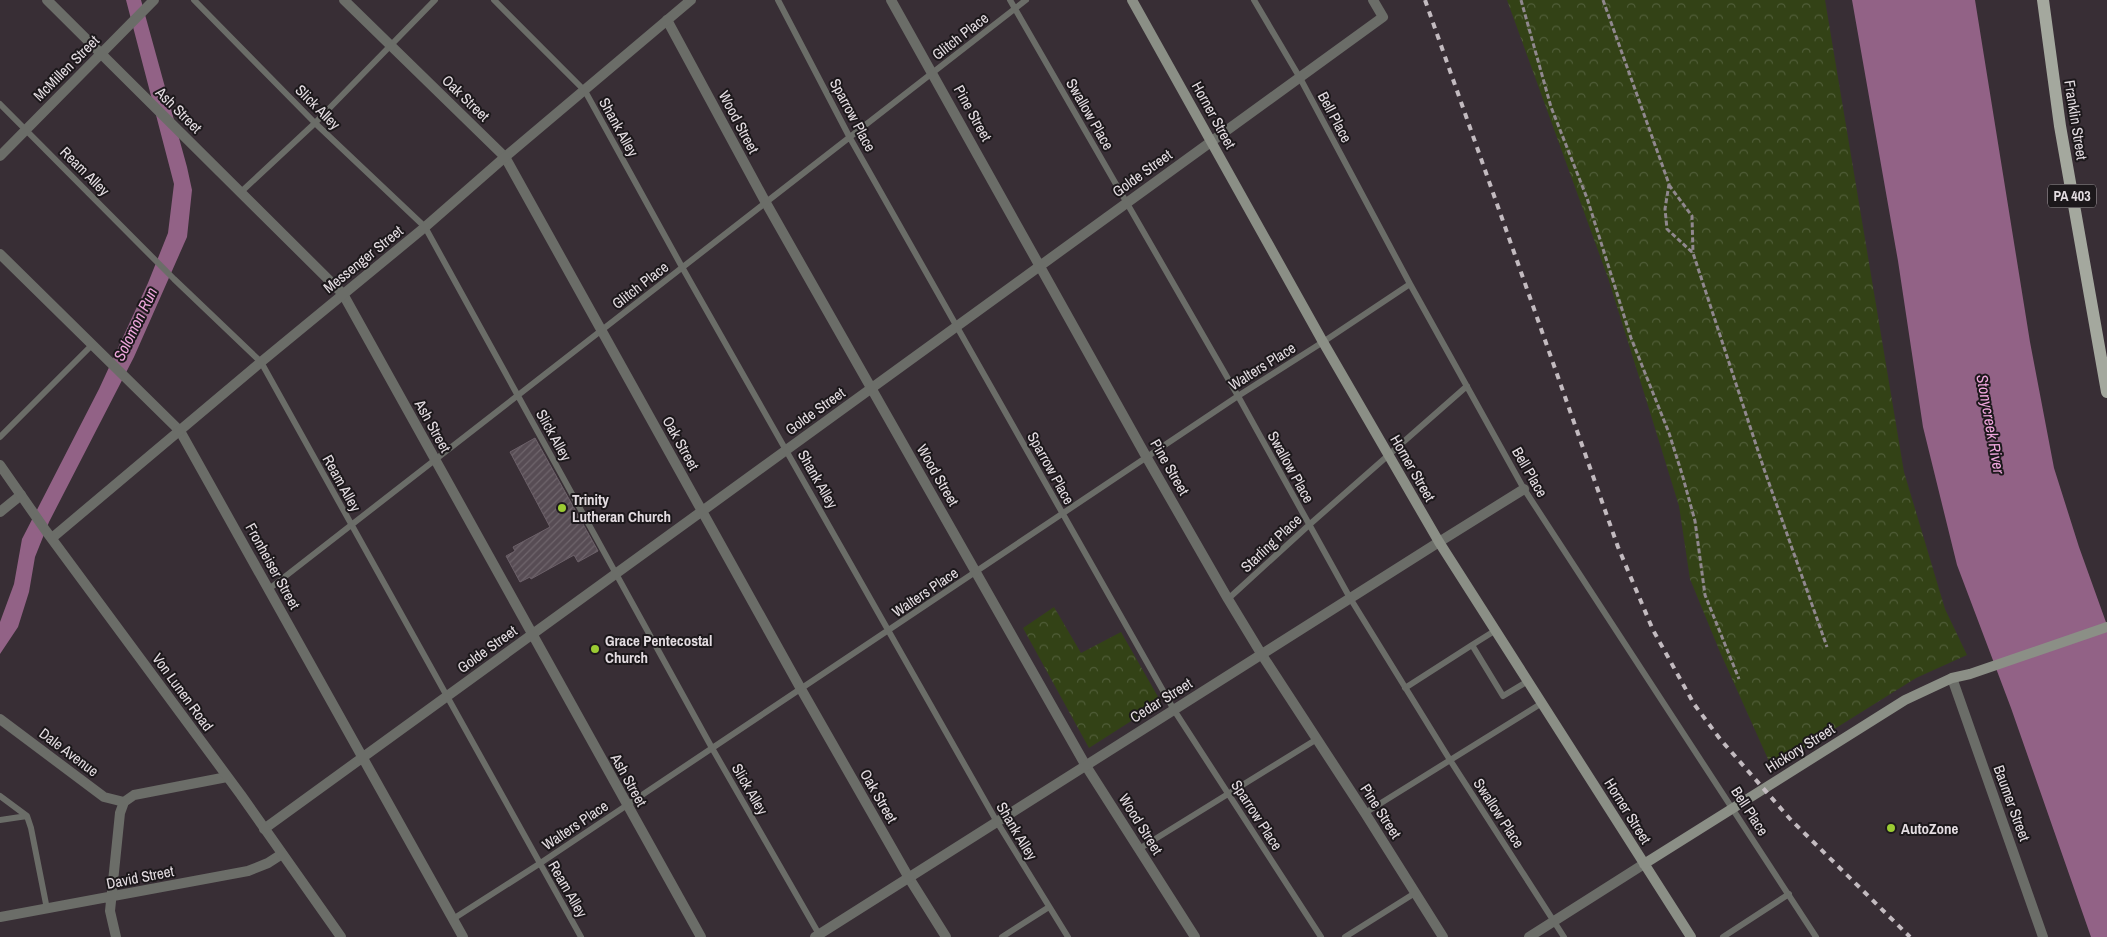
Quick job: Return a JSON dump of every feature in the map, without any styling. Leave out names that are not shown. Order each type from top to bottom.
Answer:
[{"type":"main road","name":"Horner Street","points":[[1132,0],[1439,542],[1691,937]]},
{"type":"main road","name":"Franklin Street","points":[[2043,0],[2060,126],[2107,392]]},
{"type":"main road","name":"Hickory Street","points":[[1644,864],[1905,700],[1952,678],[1970,674],[2107,627]]},
{"type":"street","name":"Ash Street","points":[[47,0],[343,294],[700,937]]},
{"type":"street","name":"Oak Street","points":[[344,0],[505,156],[801,689],[908,878],[946,937]]},
{"type":"street","name":"Messenger Street","points":[[49,535],[180,431],[426,227],[505,156],[585,91],[691,0]]},
{"type":"street","name":"Pine Street","points":[[891,0],[1228,599],[1443,937]]},
{"type":"street","name":"Golde Street","points":[[264,829],[1383,18],[1373,0]]},
{"type":"street","name":"McMillen Street","points":[[0,156],[150,4]]},
{"type":"street","name":"Wood Street","points":[[667,20],[766,203],[1086,766],[1195,937]]},
{"type":"street","name":"Fronheiser Street","points":[[0,254],[180,431],[463,937]]},
{"type":"street","name":"Von Lunen Road","points":[[0,465],[341,937]]},
{"type":"street","name":"Cedar Street","points":[[818,936],[1524,489]]},
{"type":"street","points":[[0,512],[21,494]]},
{"type":"street","name":"Baumer Street","points":[[1952,678],[2043,937]]},
{"type":"street","name":"Dale Avenue","points":[[0,719],[104,797],[124,802]]},
{"type":"street","points":[[116,937],[110,911],[120,813],[124,802],[134,795],[227,777]]},
{"type":"street","name":"David Street","points":[[0,917],[112,898],[248,871],[268,863],[282,854]]},
{"type":"street","name":"Hickory Street","points":[[1529,937],[1644,864]]},
{"type":"lane","name":"Slick Alley","points":[[194,0],[315,123],[426,227],[712,748],[818,936]]},
{"type":"lane","points":[[241,192],[315,123],[435,0]]},
{"type":"lane","name":"Shank Alley","points":[[494,0],[585,91],[682,267],[890,630],[997,822],[1068,937]]},
{"type":"lane","name":"Sparrow Place","points":[[778,0],[850,138],[1174,710],[1321,937]]},
{"type":"lane","name":"Swallow Place","points":[[1010,0],[1238,396],[1350,598],[1450,760],[1564,937]]},
{"type":"lane","name":"Glitch Place","points":[[269,589],[1026,0]]},
{"type":"lane","name":"Bell Place","points":[[1254,0],[1300,78],[1410,284],[1524,489],[1642,672],[1790,894],[1816,937]]},
{"type":"lane","name":"Ream Alley","points":[[0,104],[174,279],[261,362],[581,937]]},
{"type":"lane","name":"Walters Place","points":[[453,920],[1238,396],[1324,342],[1410,284]]},
{"type":"lane","points":[[0,437],[92,345]]},
{"type":"lane","name":"Starling Place","points":[[1228,599],[1467,386]]},
{"type":"lane","points":[[1405,688],[1496,630]]},
{"type":"lane","points":[[1472,645],[1503,696],[1528,681]]},
{"type":"lane","points":[[1365,813],[1542,703]]},
{"type":"lane","points":[[1139,849],[1317,739]]},
{"type":"lane","points":[[0,796],[27,816],[47,909]]},
{"type":"lane","points":[[0,820],[27,816]]},
{"type":"lane","points":[[1344,937],[1415,893]]},
{"type":"lane","points":[[1723,937],[1790,894]]},
{"type":"lane","points":[[1002,937],[1049,907]]},
{"type":"path","points":[[1521,0],[1550,107],[1587,198],[1631,338],[1669,433],[1695,521],[1705,595],[1739,679]]},
{"type":"path","points":[[1603,0],[1669,184],[1692,216],[1692,253],[1827,647]]},
{"type":"path","points":[[1669,184],[1665,209],[1667,229],[1692,253]]},
{"type":"green space","points":[[1507,0],[1825,0],[1904,472],[1945,609],[1967,655],[1916,678],[1772,768],[1720,652],[1690,579],[1679,506],[1608,278]]},
{"type":"green space","points":[[1054,607],[1081,653],[1121,632],[1161,702],[1089,748],[1023,628]]},
{"type":"water","name":"Solomon Run","points":[[126,0],[141,0],[187,167],[192,190],[187,237],[134,357],[49,522],[35,557],[29,592],[18,627],[0,654],[0,622],[14,584],[22,539],[99,389],[148,283],[168,233],[174,184]]},
{"type":"water","name":"Stonycreek River","points":[[1852,0],[1975,0],[2030,342],[2054,468],[2079,547],[2107,625],[2107,937],[2091,937],[2011,708],[1957,565],[1923,427],[1898,261]]},
{"type":"building","name":"Trinity Lutheran Church","points":[[535,438],[598,551],[578,562],[574,555],[531,579],[530,577],[520,582],[506,556],[515,551],[513,547],[550,527],[510,452]]},
{"type":"railway","points":[[1425,0],[1618,547],[1653,630],[1694,704],[1720,739],[1791,820],[1910,937]]},
{"type":"place","name":"Trinity Lutheran Church","points":[[562,508]]},
{"type":"place","name":"Grace Pentecostal Church","points":[[595,649]]},
{"type":"place","name":"AutoZone","points":[[1891,828]]}]
